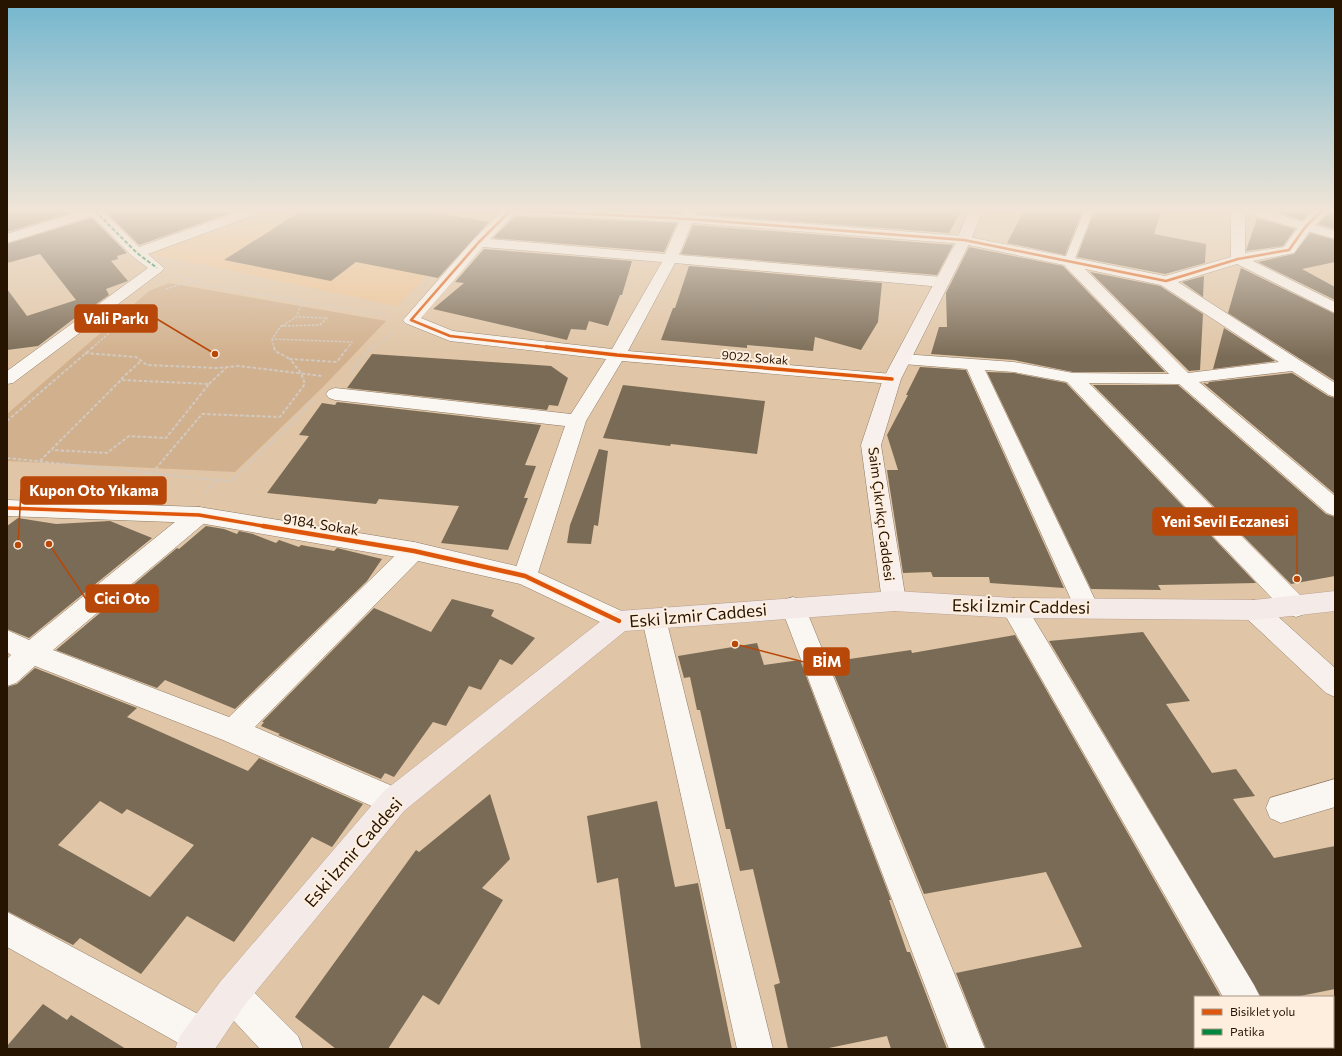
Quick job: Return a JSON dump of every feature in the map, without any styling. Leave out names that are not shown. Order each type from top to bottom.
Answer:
[{"type":"main road","name":"Saim Çıkrıkçı Caddesi","points":[[894,601],[871,445],[892,379],[954,258]]},
{"type":"main road","name":"Eski İzmir Caddesi","points":[[197,1042],[232,994],[394,802],[619,621],[793,607],[894,601],[1014,608],[1254,610],[1296,607],[1335,601]]},
{"type":"main road","points":[[1254,610],[1335,685]]},
{"type":"street","points":[[7,379],[158,268],[144,258]]},
{"type":"street","points":[[411,320],[464,258]]},
{"type":"street","points":[[652,258],[942,282]]},
{"type":"street","points":[[1055,258],[1166,281],[1335,391]]},
{"type":"street","points":[[1166,281],[1242,258]]},
{"type":"street","points":[[1238,259],[1328,299],[1335,308]]},
{"type":"street","points":[[525,576],[576,421],[617,355],[670,260]]},
{"type":"street","points":[[1069,261],[1184,379],[1335,508]]},
{"type":"street","name":"9022. Sokak","points":[[411,320],[450,336],[617,355],[892,379]]},
{"type":"street","points":[[903,360],[1014,367],[1073,378],[1184,379],[1297,365]]},
{"type":"street","points":[[974,365],[1086,608]]},
{"type":"street","points":[[1073,378],[1296,607]]},
{"type":"street","points":[[335,394],[576,421]]},
{"type":"street","points":[[7,675],[201,505]]},
{"type":"street","name":"9184. Sokak","points":[[7,508],[201,505],[525,576],[619,621]]},
{"type":"street","points":[[233,731],[414,551]]},
{"type":"street","points":[[793,607],[967,1049]]},
{"type":"street","points":[[1014,608],[1241,996]]},
{"type":"street","points":[[654,619],[755,1049]]},
{"type":"street","points":[[7,640],[31,653],[233,731],[394,802]]},
{"type":"street","points":[[1281,808],[1335,793]]},
{"type":"street","points":[[7,929],[197,1042]]},
{"type":"street","points":[[232,994],[285,1049]]},
{"type":"path","points":[[158,268],[204,285],[411,320]]},
{"type":"path","points":[[164,290],[192,281]]},
{"type":"path","points":[[296,317],[302,301]]},
{"type":"path","points":[[152,473],[202,414],[280,417],[304,384],[301,373],[290,360],[275,351],[272,339],[281,326],[296,317],[327,318],[320,325],[281,326]]},
{"type":"path","points":[[7,421],[115,328]]},
{"type":"path","points":[[272,339],[352,342],[337,362],[290,360]]},
{"type":"path","points":[[85,353],[136,357],[147,364],[226,367],[239,366],[324,376]]},
{"type":"path","points":[[40,461],[141,361]]},
{"type":"path","points":[[52,450],[107,454],[129,436],[166,438],[209,384],[226,367]]},
{"type":"path","points":[[121,380],[209,384]]},
{"type":"path","points":[[7,458],[217,480],[201,505]]},
{"type":"shaded area","points":[[172,258],[445,258],[397,306]]},
{"type":"shaded area","points":[[169,283],[386,321],[323,387],[235,472],[7,461],[7,414],[149,291]]},
{"type":"building","points":[[7,258],[24,258],[7,263]]},
{"type":"building","points":[[43,258],[118,258],[111,261],[128,281],[106,289],[109,295],[85,312],[84,311],[38,346],[7,350],[7,289],[27,316],[76,300]]},
{"type":"building","points":[[227,258],[456,258],[438,278],[356,262],[331,281],[224,260]]},
{"type":"building","points":[[476,258],[598,258],[632,261],[622,295],[620,295],[608,326],[589,321],[586,330],[571,329],[567,340],[433,309],[464,283],[455,282]]},
{"type":"building","points":[[733,258],[946,258],[937,275]]},
{"type":"building","points":[[963,258],[1025,258],[1063,266],[1165,372],[1073,372],[1014,360],[931,354],[939,327],[947,327],[946,293]]},
{"type":"building","points":[[1084,258],[1205,258],[1205,263],[1165,274]]},
{"type":"building","points":[[1275,258],[1335,258],[1335,262],[1302,269],[1335,287],[1335,300],[1258,262]]},
{"type":"building","points":[[689,266],[882,283],[878,322],[861,350],[815,337],[813,351],[747,345],[747,348],[661,340],[673,308],[675,308]]},
{"type":"building","points":[[1241,268],[1335,314],[1335,381],[1228,313]]},
{"type":"building","points":[[1090,272],[1160,286],[1203,314],[1200,370],[1189,371]]},
{"type":"building","points":[[1204,276],[1203,297],[1182,282]]},
{"type":"building","points":[[1224,328],[1275,361],[1213,369]]},
{"type":"building","points":[[372,354],[551,366],[568,378],[558,406],[549,405],[547,410],[347,388]]},
{"type":"building","points":[[920,367],[966,370],[1064,588],[990,583],[989,577],[933,577],[931,572],[903,573],[887,470],[898,470],[887,435],[908,395],[906,395]]},
{"type":"building","points":[[987,372],[1014,373],[1066,383],[1256,583],[1158,585],[1161,590],[1091,589]]},
{"type":"building","points":[[1292,373],[1328,396],[1335,398],[1335,494],[1203,383],[1208,384],[1209,382]]},
{"type":"building","points":[[623,385],[765,401],[757,454],[603,438]]},
{"type":"building","points":[[1093,385],[1178,385],[1326,514],[1335,517],[1335,576],[1291,584]]},
{"type":"building","points":[[337,402],[541,425],[525,465],[536,466],[524,498],[528,498],[508,550],[441,543],[459,506],[379,499],[376,504],[267,493],[309,436],[299,435],[322,403],[335,405]]},
{"type":"building","points":[[599,449],[608,451],[598,526],[594,525],[591,544],[567,543],[570,525]]},
{"type":"building","points":[[18,518],[56,524],[110,521],[152,538],[29,638],[7,629],[7,526]]},
{"type":"building","points":[[206,526],[224,529],[237,534],[239,531],[253,534],[276,543],[279,540],[299,547],[301,545],[334,551],[337,548],[382,559],[367,581],[235,709],[165,680],[157,688],[56,650],[177,548],[179,549]]},
{"type":"building","points":[[452,599],[494,610],[491,616],[535,638],[512,665],[500,659],[481,690],[469,686],[446,726],[433,722],[394,777],[385,773],[381,779],[278,735],[280,734],[261,726],[264,722],[262,722],[374,608],[431,632]]},
{"type":"building","points":[[1143,632],[1190,701],[1166,704],[1212,773],[1236,769],[1255,796],[1233,799],[1274,858],[1335,846],[1335,989],[1300,996],[1260,996],[1049,641]]},
{"type":"building","points":[[1015,635],[1220,996],[1194,996],[1195,1049],[986,1049],[956,973],[1082,947],[1046,872],[924,894],[829,662],[911,650],[912,653]]},
{"type":"building","points":[[757,643],[764,665],[800,660],[891,900],[889,900],[907,952],[910,952],[947,1049],[891,1049],[887,1036],[824,1049],[788,1049],[774,985],[780,983],[753,869],[740,871],[730,829],[726,829],[700,710],[697,710],[690,677],[684,678],[678,656]]},
{"type":"building","points":[[35,668],[137,708],[127,717],[248,771],[259,758],[363,804],[332,847],[312,837],[234,942],[187,916],[141,974],[80,938],[73,945],[7,911],[7,687],[17,684]],"holes":[[[100,801],[122,814],[127,809],[194,845],[150,897],[58,845]]]},
{"type":"building","points":[[490,794],[510,859],[482,888],[503,900],[439,1005],[423,995],[388,1049],[336,1049],[295,1017],[416,850],[419,852]]},
{"type":"building","points":[[657,801],[675,887],[698,883],[732,1049],[641,1049],[618,878],[597,883],[587,816]]},
{"type":"building","points":[[43,1004],[67,1020],[71,1015],[126,1049],[7,1049],[7,1046]]},
{"type":"marked path","points":[[144,258],[157,268]]},
{"type":"cycle path","points":[[465,258],[411,320],[450,336],[617,355],[892,379]]},
{"type":"cycle path","points":[[1054,258],[1166,281],[1242,258]]},
{"type":"cycle path","points":[[7,508],[199,515],[414,551],[525,576],[619,621]]},
{"type":"place","name":"Vali Parkı","points":[[215,354]]},
{"type":"place","name":"Cici Oto","points":[[49,544]]},
{"type":"place","name":"Kupon Oto Yıkama","points":[[18,545]]},
{"type":"place","name":"Yeni Sevil Eczanesi","points":[[1297,579]]},
{"type":"place","name":"BİM","points":[[735,644]]}]
